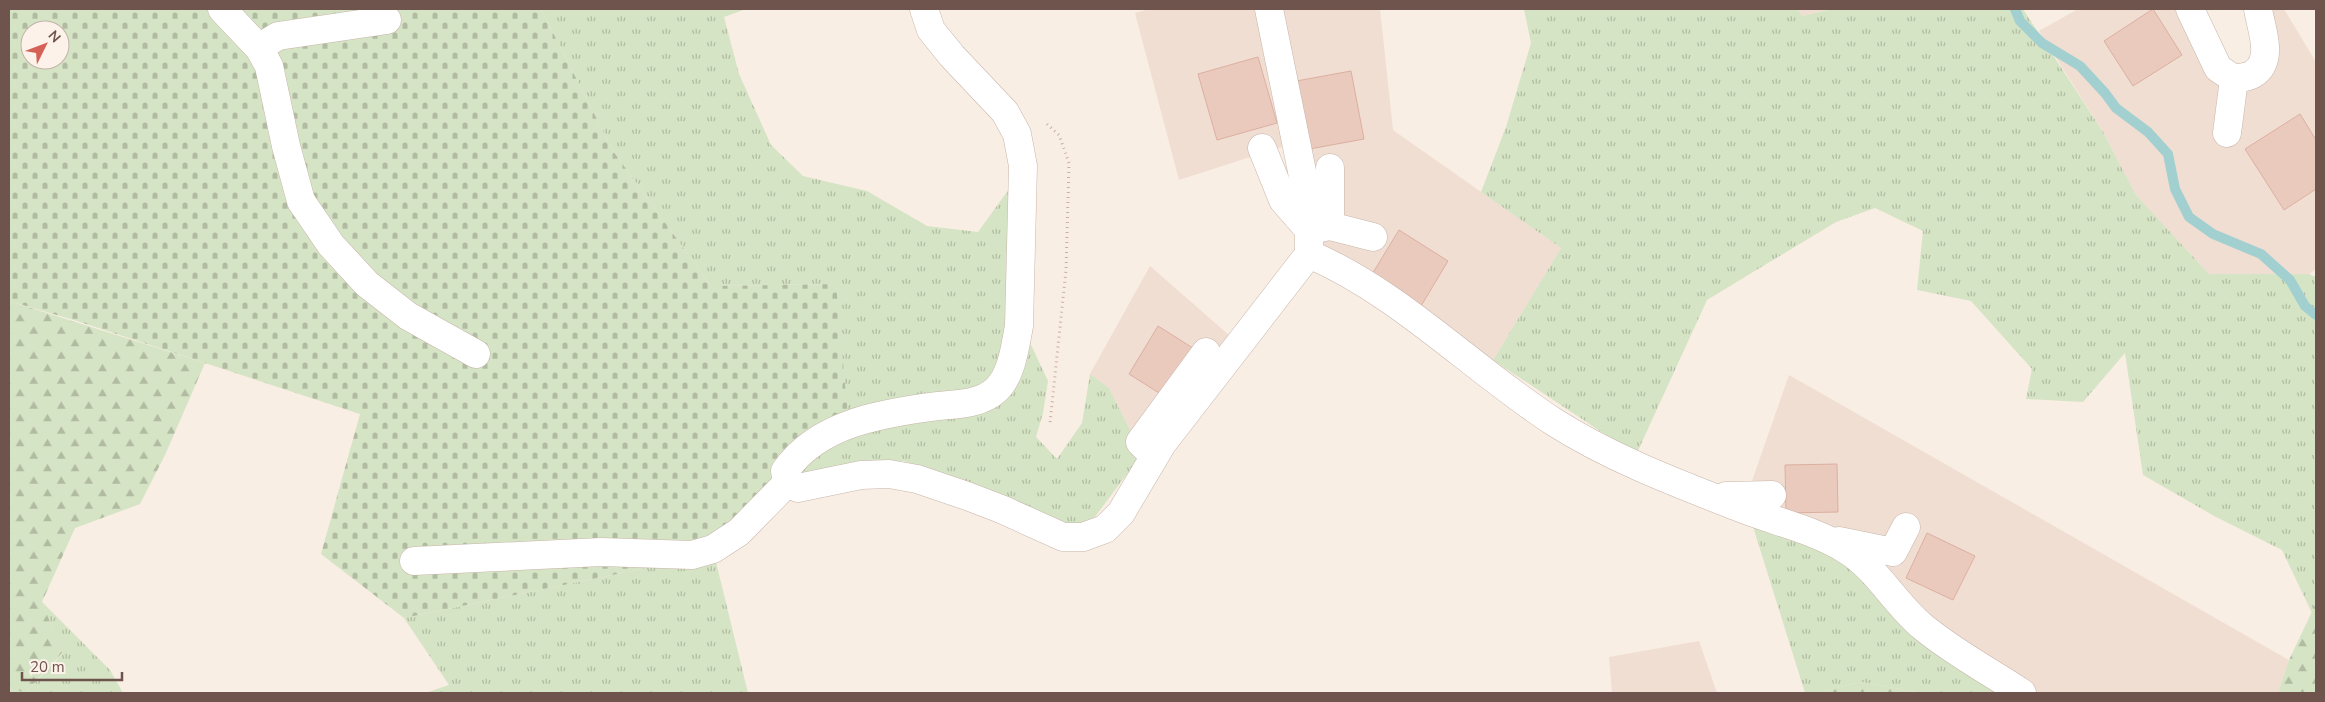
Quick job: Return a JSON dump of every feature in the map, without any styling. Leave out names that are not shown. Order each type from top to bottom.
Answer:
[{"type":"street","points":[[222,9],[259,48],[269,66],[286,146],[302,201],[331,244],[366,284],[408,316],[476,354]]},
{"type":"street","points":[[924,9],[931,30],[952,56],[1005,112],[1017,134],[1022,166],[1019,326],[1015,349],[1007,375],[997,390],[986,397],[873,418],[828,433],[793,459],[785,471],[788,483],[798,488],[861,475],[889,474],[917,480],[993,506],[1063,537],[1083,537],[1105,529],[1121,513],[1154,456],[1316,237],[1330,168]]},
{"type":"street","points":[[1269,9],[1316,237]]},
{"type":"street","points":[[2190,9],[2207,51],[2218,68],[2234,79],[2252,75],[2263,65],[2266,50],[2258,9]]},
{"type":"street","points":[[259,48],[278,36],[387,20]]},
{"type":"street","points":[[2228,133],[2234,79]]},
{"type":"street","points":[[1262,148],[1284,200],[1316,237],[1332,264],[1422,322],[1516,396],[1595,446],[1714,497],[1824,538],[1847,550],[1866,565],[1923,627],[2022,693]]},
{"type":"street","points":[[1316,237],[1373,237]]},
{"type":"street","points":[[1154,456],[1140,442],[1206,352]]},
{"type":"street","points":[[414,561],[601,552],[692,555],[713,549],[739,532],[788,483]]},
{"type":"street","points":[[1714,497],[1772,496]]},
{"type":"street","points":[[1824,538],[1893,552],[1906,527]]},
{"type":"path","points":[[1005,112],[1040,118],[1059,135],[1069,163],[1066,270],[1050,423]]},
{"type":"shaded area","points":[[1150,9],[1380,9],[1393,130],[1561,248],[1493,360],[1427,319],[1309,254],[1303,140],[1179,180],[1135,13]]},
{"type":"shaded area","points":[[1798,9],[1832,9],[1802,16]]},
{"type":"shaded area","points":[[2078,9],[2202,9],[2226,66],[2248,79],[2262,9],[2284,9],[2316,62],[2316,269],[2309,274],[2209,274],[2136,195],[2103,132],[2039,31]]},
{"type":"shaded area","points":[[1150,266],[1238,343],[1142,454],[1109,388],[1090,374]]},
{"type":"shaded area","points":[[1789,375],[2289,660],[2278,693],[2018,693],[1745,501]]},
{"type":"shaded area","points":[[1699,641],[1717,693],[1612,693],[1609,657]]},
{"type":"green space","points":[[9,9],[541,9],[613,151],[711,286],[836,284],[848,418],[714,554],[404,618],[321,554],[360,414],[77,321],[9,301]]},
{"type":"green space","points":[[541,9],[746,9],[724,17],[739,74],[771,145],[803,176],[867,191],[927,226],[978,232],[1019,175],[1025,332],[1048,381],[1043,413],[1036,437],[1057,459],[1082,423],[1090,374],[1109,388],[1142,454],[1085,530],[1052,533],[978,485],[903,461],[787,483],[836,284],[711,286],[613,151]]},
{"type":"green space","points":[[1524,9],[1798,9],[1802,16],[1832,9],[2023,9],[2103,132],[2136,195],[2209,274],[2309,274],[2316,277],[2316,603],[2312,613],[2282,550],[2216,517],[2143,475],[2125,353],[2083,402],[2026,399],[2032,369],[1971,301],[1917,290],[1923,231],[1875,208],[1836,222],[1707,300],[1636,455],[1493,360],[1561,248],[1481,192],[1506,127],[1531,43]]},
{"type":"green space","points":[[9,301],[205,363],[165,455],[140,504],[75,528],[42,602],[62,653],[27,691],[9,691]]},
{"type":"green space","points":[[1745,501],[1811,528],[2018,693],[1922,693],[1861,682],[1814,693],[1805,693]]},
{"type":"green space","points":[[714,554],[748,693],[425,693],[449,685],[404,618]]},
{"type":"green space","points":[[42,602],[110,670],[123,693],[9,693],[9,691],[27,691],[62,654]]},
{"type":"green space","points":[[2316,603],[2316,693],[2278,693],[2289,660]]},
{"type":"green space","points":[[1861,682],[1922,693],[1814,693]]},
{"type":"building","points":[[2153,9],[2182,55],[2133,86],[2104,41]]},
{"type":"building","points":[[1258,57],[1277,123],[1217,140],[1198,74]]},
{"type":"building","points":[[1351,71],[1364,139],[1304,150],[1291,82]]},
{"type":"building","points":[[2300,114],[2316,140],[2316,189],[2284,210],[2245,149]]},
{"type":"building","points":[[1399,230],[1448,261],[1421,306],[1371,276]]},
{"type":"building","points":[[1158,326],[1196,350],[1167,398],[1129,374]]},
{"type":"building","points":[[1837,464],[1838,512],[1786,513],[1785,465]]},
{"type":"building","points":[[1927,533],[1975,556],[1953,600],[1906,578]]},
{"type":"waterway","points":[[2015,9],[2020,21],[2042,43],[2080,66],[2116,108],[2148,132],[2168,154],[2175,189],[2189,217],[2213,234],[2261,254],[2290,280],[2305,306],[2316,315]]}]
